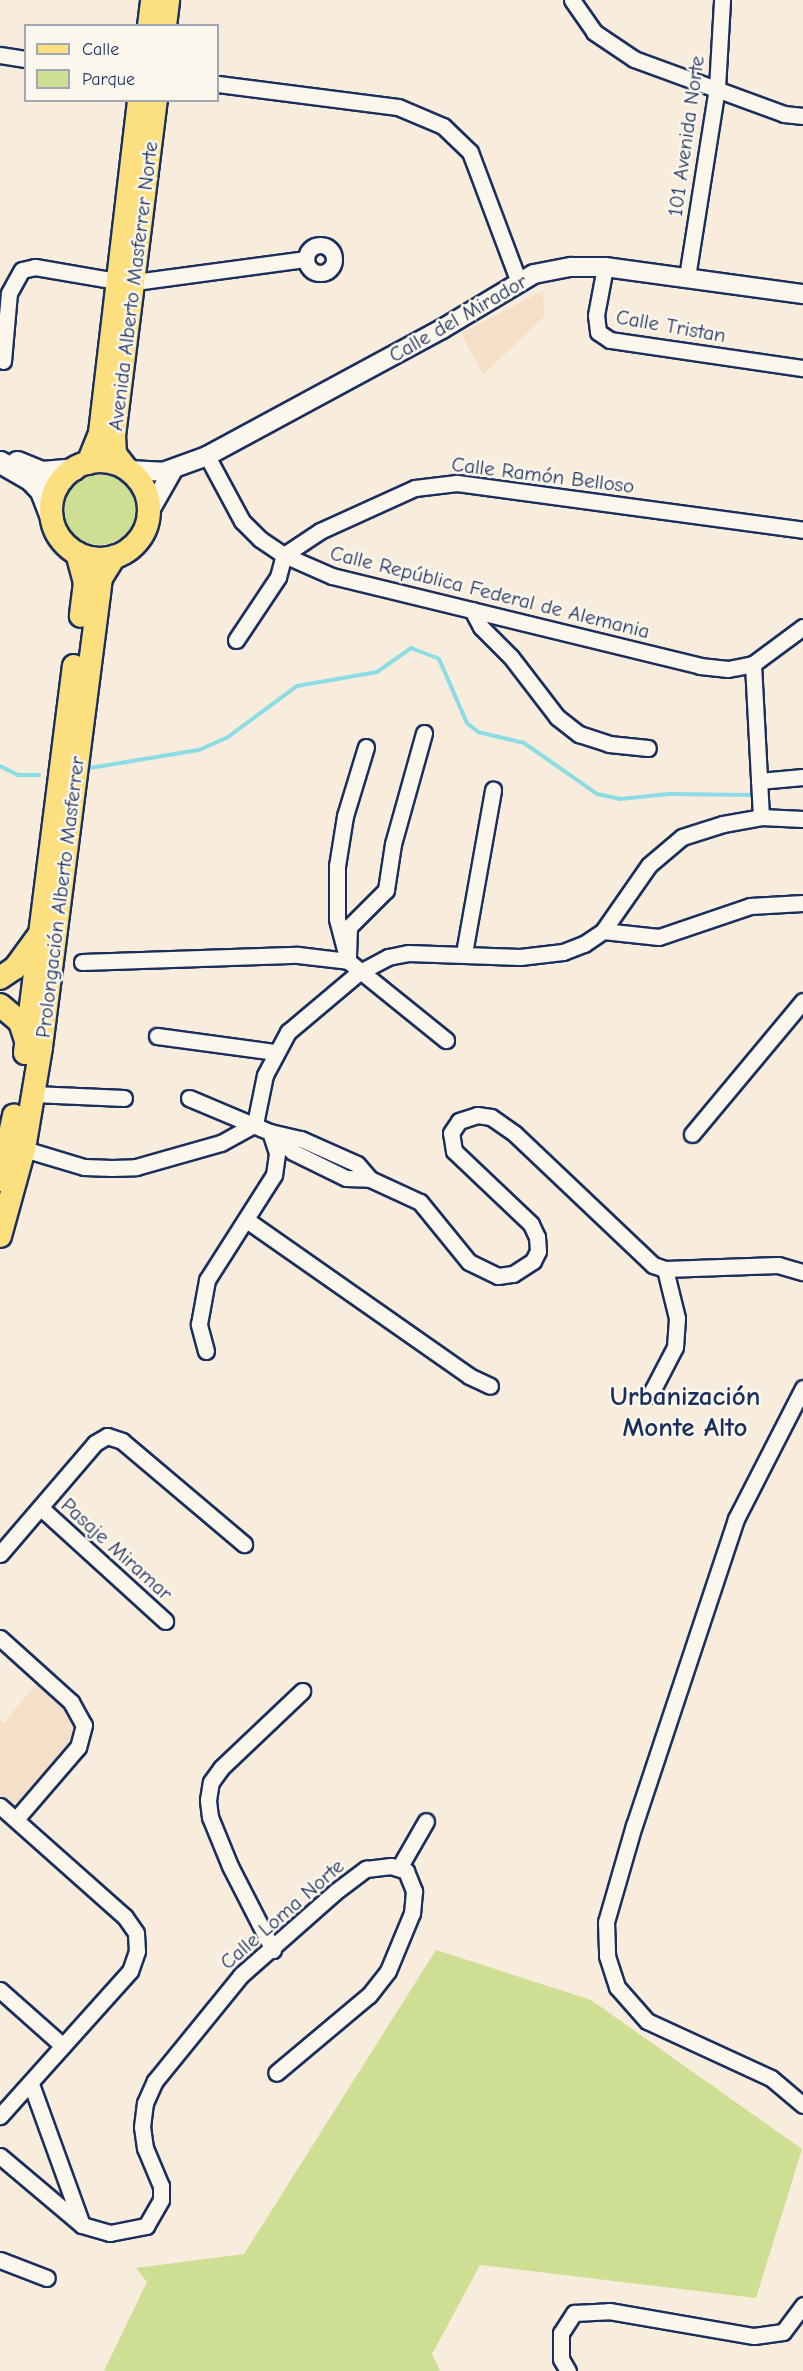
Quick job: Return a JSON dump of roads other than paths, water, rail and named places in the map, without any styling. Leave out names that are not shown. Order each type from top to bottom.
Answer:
[{"type":"main road","points":[[149,24],[152,0]]},
{"type":"main road","points":[[165,24],[168,0]]},
{"type":"main road","name":"Avenida Alberto Masferrer Norte","points":[[127,469],[114,445],[139,102]]},
{"type":"main road","name":"Avenida Alberto Masferrer Norte","points":[[81,466],[100,432],[156,102]]},
{"type":"main road","points":[[0,454],[42,472],[108,462],[127,469],[146,492],[149,512],[139,540],[114,557],[101,559],[77,553],[59,537],[40,491],[30,479],[0,462]]},
{"type":"main road","points":[[52,520],[54,495],[81,466]]},
{"type":"main road","name":"Prolongación Alberto Masferrer","points":[[0,1236],[83,597],[82,565],[77,553]]},
{"type":"main road","name":"Prolongación Alberto Masferrer","points":[[0,1180],[11,1145],[33,1094],[101,578],[114,557]]},
{"type":"main road","points":[[0,978],[15,968],[39,935]]},
{"type":"main road","points":[[0,1005],[20,1022],[26,1043]]},
{"type":"street","points":[[572,0],[594,32],[634,59],[784,114],[803,116]]},
{"type":"street","name":"101 Avenida Norte","points":[[687,277],[717,88],[722,0]]},
{"type":"street","points":[[0,55],[24,59]]},
{"type":"street","points":[[219,84],[398,107],[443,126],[470,152],[518,280]]},
{"type":"street","points":[[3,361],[9,293],[22,270],[35,267],[125,281],[306,259]]},
{"type":"street","name":"Calle del Mirador","points":[[127,469],[174,470],[207,456],[441,329],[518,280],[553,269],[605,267],[803,294]]},
{"type":"street","name":"Calle Tristan","points":[[605,267],[596,315],[598,332],[610,340],[803,368]]},
{"type":"street","name":"Calle República Federal de Alemania","points":[[207,456],[242,521],[260,539],[284,555],[332,576],[700,666],[728,669],[753,664],[803,627]]},
{"type":"street","points":[[149,512],[174,470]]},
{"type":"street","name":"Calle Ramón Belloso","points":[[284,555],[320,531],[415,488],[457,483],[803,530]]},
{"type":"street","points":[[236,640],[278,578],[284,555]]},
{"type":"street","points":[[472,610],[481,627],[511,657],[557,717],[579,734],[609,744],[648,748]]},
{"type":"street","points":[[753,664],[761,817]]},
{"type":"street","points":[[353,967],[349,927],[386,890],[393,844],[424,733]]},
{"type":"street","points":[[353,967],[337,920],[337,866],[345,816],[366,747]]},
{"type":"street","points":[[759,781],[803,777]]},
{"type":"street","points":[[464,953],[493,790]]},
{"type":"street","points":[[11,1145],[84,1167],[136,1167],[221,1143],[255,1124],[265,1076],[288,1032],[353,967],[408,953],[542,956],[584,944],[603,931],[649,865],[682,837],[723,824],[761,817],[803,819]]},
{"type":"street","points":[[603,931],[659,937],[750,906],[803,903]]},
{"type":"street","points":[[82,962],[298,955],[353,967],[446,1040]]},
{"type":"street","points":[[692,1134],[803,1000]]},
{"type":"street","points":[[157,1036],[276,1052]]},
{"type":"street","points":[[33,1094],[124,1098]]},
{"type":"street","points":[[189,1098],[255,1124],[270,1132],[293,1152],[346,1178],[370,1179],[420,1202],[470,1262],[498,1276],[513,1274],[533,1261],[538,1251],[531,1224],[454,1151],[451,1133],[459,1121],[477,1114],[491,1117],[563,1179],[640,1256],[665,1269],[778,1265],[803,1272]]},
{"type":"street","points":[[206,1351],[199,1323],[207,1280],[248,1221],[274,1175],[276,1153],[270,1132]]},
{"type":"street","points":[[248,1221],[421,1343],[490,1386]]},
{"type":"street","points":[[650,1395],[675,1347],[677,1318],[665,1269]]},
{"type":"street","points":[[803,1388],[736,1519],[634,1826],[606,1922],[607,1956],[617,1987],[648,2021],[771,2078],[803,2105]]},
{"type":"street","points":[[0,1554],[95,1443],[106,1436],[122,1441],[244,1544]]},
{"type":"street","name":"Pasaje Miramar","points":[[41,1508],[165,1621]]},
{"type":"street","points":[[0,1638],[71,1702],[84,1725],[78,1747],[16,1820]]},
{"type":"street","points":[[273,1950],[230,1866],[210,1817],[208,1800],[211,1782],[221,1768],[302,1691]]},
{"type":"street","points":[[0,1806],[125,1917],[136,1933],[137,1951],[130,1971],[0,2116]]},
{"type":"street","points":[[276,2073],[369,1995],[388,1971],[412,1912],[414,1891],[406,1871],[399,1868],[426,1821]]},
{"type":"street","name":"Calle Loma Norte","points":[[82,2225],[110,2233],[146,2226],[161,2200],[161,2186],[145,2148],[142,2127],[145,2103],[161,2074],[234,1983],[366,1869],[399,1868]]},
{"type":"street","points":[[0,1990],[63,2045]]},
{"type":"street","points":[[31,2084],[82,2225]]},
{"type":"street","points":[[0,2156],[82,2225]]},
{"type":"street","points":[[0,2260],[47,2278]]},
{"type":"street","points":[[568,2371],[561,2359],[561,2332],[574,2313],[609,2310],[754,2336],[783,2332],[803,2305]]},
{"type":"waterway","points":[[90,768],[199,750],[228,737],[297,686],[377,672],[411,648],[439,659],[467,723],[478,732],[524,743],[597,794],[620,799],[669,794],[752,795]]},
{"type":"waterway","points":[[0,766],[18,775],[39,775]]},
{"type":"district","name":"Urbanización Monte Alto","points":[[685,1412]]}]
